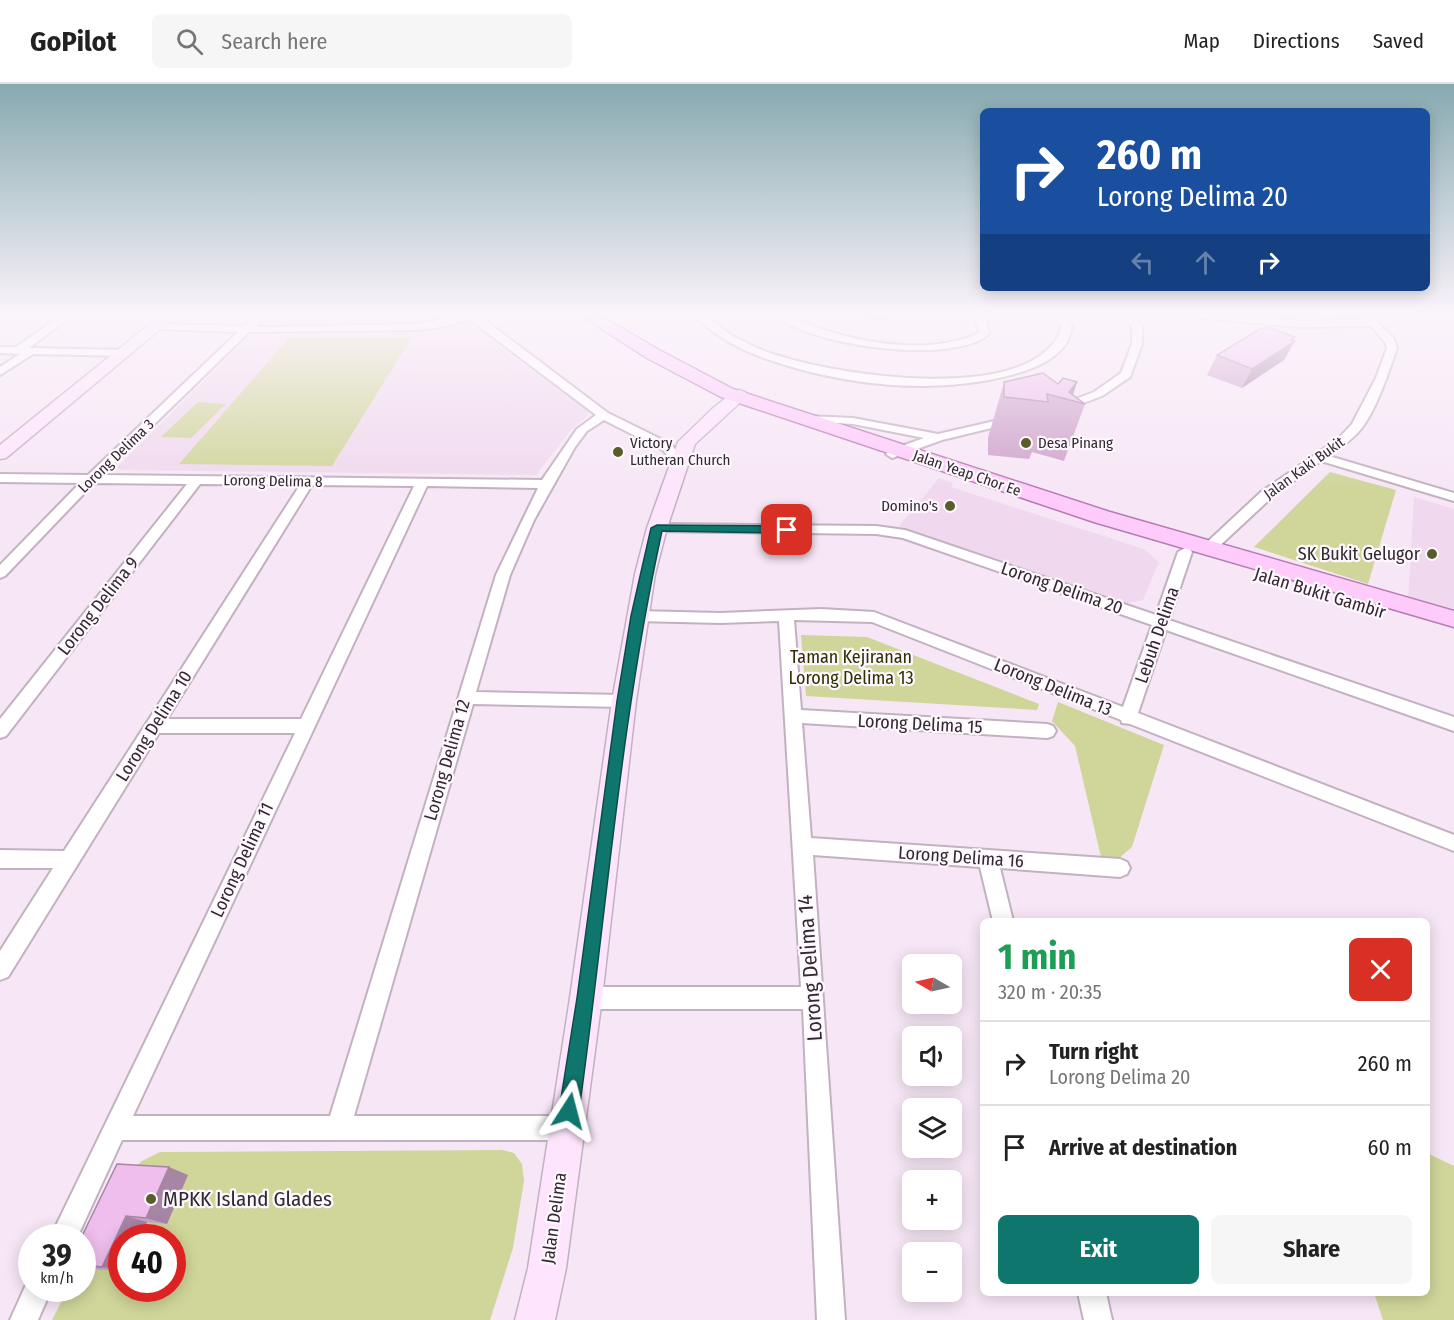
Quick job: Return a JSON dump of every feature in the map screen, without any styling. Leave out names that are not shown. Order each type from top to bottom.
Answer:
[{"type":"main road","name":"Jalan Yeap Chor Ee","points":[[689,373],[734,396],[896,452]]},
{"type":"main road","name":"Jalan Yeap Chor Ee","points":[[734,396],[808,419],[1095,525],[1197,550]]},
{"type":"main road","name":"Jalan Bukit Gambir","points":[[1197,550],[1454,619]]},
{"type":"main road","name":"Jalan Bukit Gambir","points":[[1197,550],[1454,634]]},
{"type":"street","points":[[0,454],[100,373]]},
{"type":"street","name":"Lorong Delima 3","points":[[0,573],[91,479],[203,373]]},
{"type":"street","points":[[548,373],[604,415],[667,447],[679,462]]},
{"type":"street","points":[[833,373],[860,378],[944,382],[1008,373]]},
{"type":"street","points":[[1048,411],[1098,394],[1127,373]]},
{"type":"street","name":"Jalan Kaki Bukit","points":[[1197,550],[1266,495],[1342,441],[1357,426],[1383,373]]},
{"type":"street","name":"Jalan Delima","points":[[535,1320],[547,1268],[637,616],[657,528],[687,442],[734,396]]},
{"type":"street","name":"Lorong Delima 12","points":[[338,1129],[503,575],[547,484],[580,431],[604,415]]},
{"type":"street","points":[[896,452],[938,437],[1026,416]]},
{"type":"street","points":[[808,419],[854,421],[938,437]]},
{"type":"street","points":[[646,437],[687,442]]},
{"type":"street","points":[[1319,457],[1454,497]]},
{"type":"street","name":"Lorong Delima 8","points":[[0,478],[547,484]]},
{"type":"street","name":"Lorong Delima 9","points":[[0,731],[197,480]]},
{"type":"street","name":"Lorong Delima 10","points":[[0,970],[308,482]]},
{"type":"street","name":"Lorong Delima 11","points":[[70,1224],[422,483]]},
{"type":"street","name":"Lorong Delima 20","points":[[657,528],[885,530],[916,538],[1454,724]]},
{"type":"street","name":"Lebuh Delima","points":[[1128,718],[1162,622],[1197,550]]},
{"type":"street","name":"Lorong Delima 13","points":[[637,616],[855,615],[874,617],[1128,718],[1454,843]]},
{"type":"street","name":"Lorong Delima 14","points":[[786,616],[813,998],[831,1320]]},
{"type":"street","points":[[465,698],[624,701]]},
{"type":"street","name":"Lorong Delima 15","points":[[793,716],[1047,731]]},
{"type":"street","points":[[154,726],[306,726]]},
{"type":"street","name":"Lorong Delima 16","points":[[802,846],[1120,868]]},
{"type":"street","points":[[0,858],[70,860]]},
{"type":"street","points":[[988,860],[1002,918]]},
{"type":"street","points":[[586,998],[813,998]]},
{"type":"street","points":[[115,1128],[566,1128]]},
{"type":"street","points":[[1093,1296],[1098,1320]]},
{"type":"street","points":[[24,1320],[32,1302]]},
{"type":"shaded area","points":[[212,373],[535,373],[589,412],[570,431],[536,475],[121,470],[116,468]]},
{"type":"shaded area","points":[[939,478],[953,483],[951,487],[1144,549],[1159,562],[1143,600],[1122,604],[899,526]]},
{"type":"shaded area","name":"SK Bukit Gelugor","points":[[1414,497],[1454,509],[1454,612],[1408,598]]},
{"type":"green space","points":[[259,373],[390,373],[332,466],[179,464]]},
{"type":"green space","points":[[198,402],[226,404],[191,438],[161,437]]},
{"type":"green space","points":[[1330,472],[1396,490],[1368,584],[1254,547]]},
{"type":"green space","name":"Taman Kejiranan Lorong Delima 13","points":[[801,635],[867,637],[1039,704],[1037,710],[806,696]]},
{"type":"green space","points":[[1058,702],[1164,745],[1132,847],[1118,859],[1101,857],[1075,746],[1052,721]]},
{"type":"green space","points":[[502,1150],[514,1153],[522,1164],[524,1181],[513,1248],[490,1320],[52,1320],[61,1302],[96,1302],[96,1235],[129,1173],[142,1161],[160,1152]]},
{"type":"green space","points":[[1430,1154],[1454,1166],[1454,1320],[1383,1320],[1375,1296],[1430,1296]]},
{"type":"building","points":[[1043,373],[1058,384],[1063,378],[1077,382],[1069,392],[1085,404],[1047,394],[1048,402],[1004,397],[1004,382]]},
{"type":"building","points":[[117,1164],[169,1167],[146,1218],[126,1216],[122,1224],[108,1224],[108,1254],[102,1267],[96,1266],[96,1224],[88,1224]]},
{"type":"place","name":"Desa Pinang","points":[[1026,443]]},
{"type":"place","name":"Victory Lutheran Church","points":[[618,452]]},
{"type":"place","name":"Domino's","points":[[950,506]]},
{"type":"place","name":"SK Bukit Gelugor","points":[[1432,554]]},
{"type":"place","name":"MPKK Island Glades","points":[[151,1199]]},
{"type":"route","points":[[569,1111],[586,998],[624,701],[645,574],[657,528],[787,530]]}]
